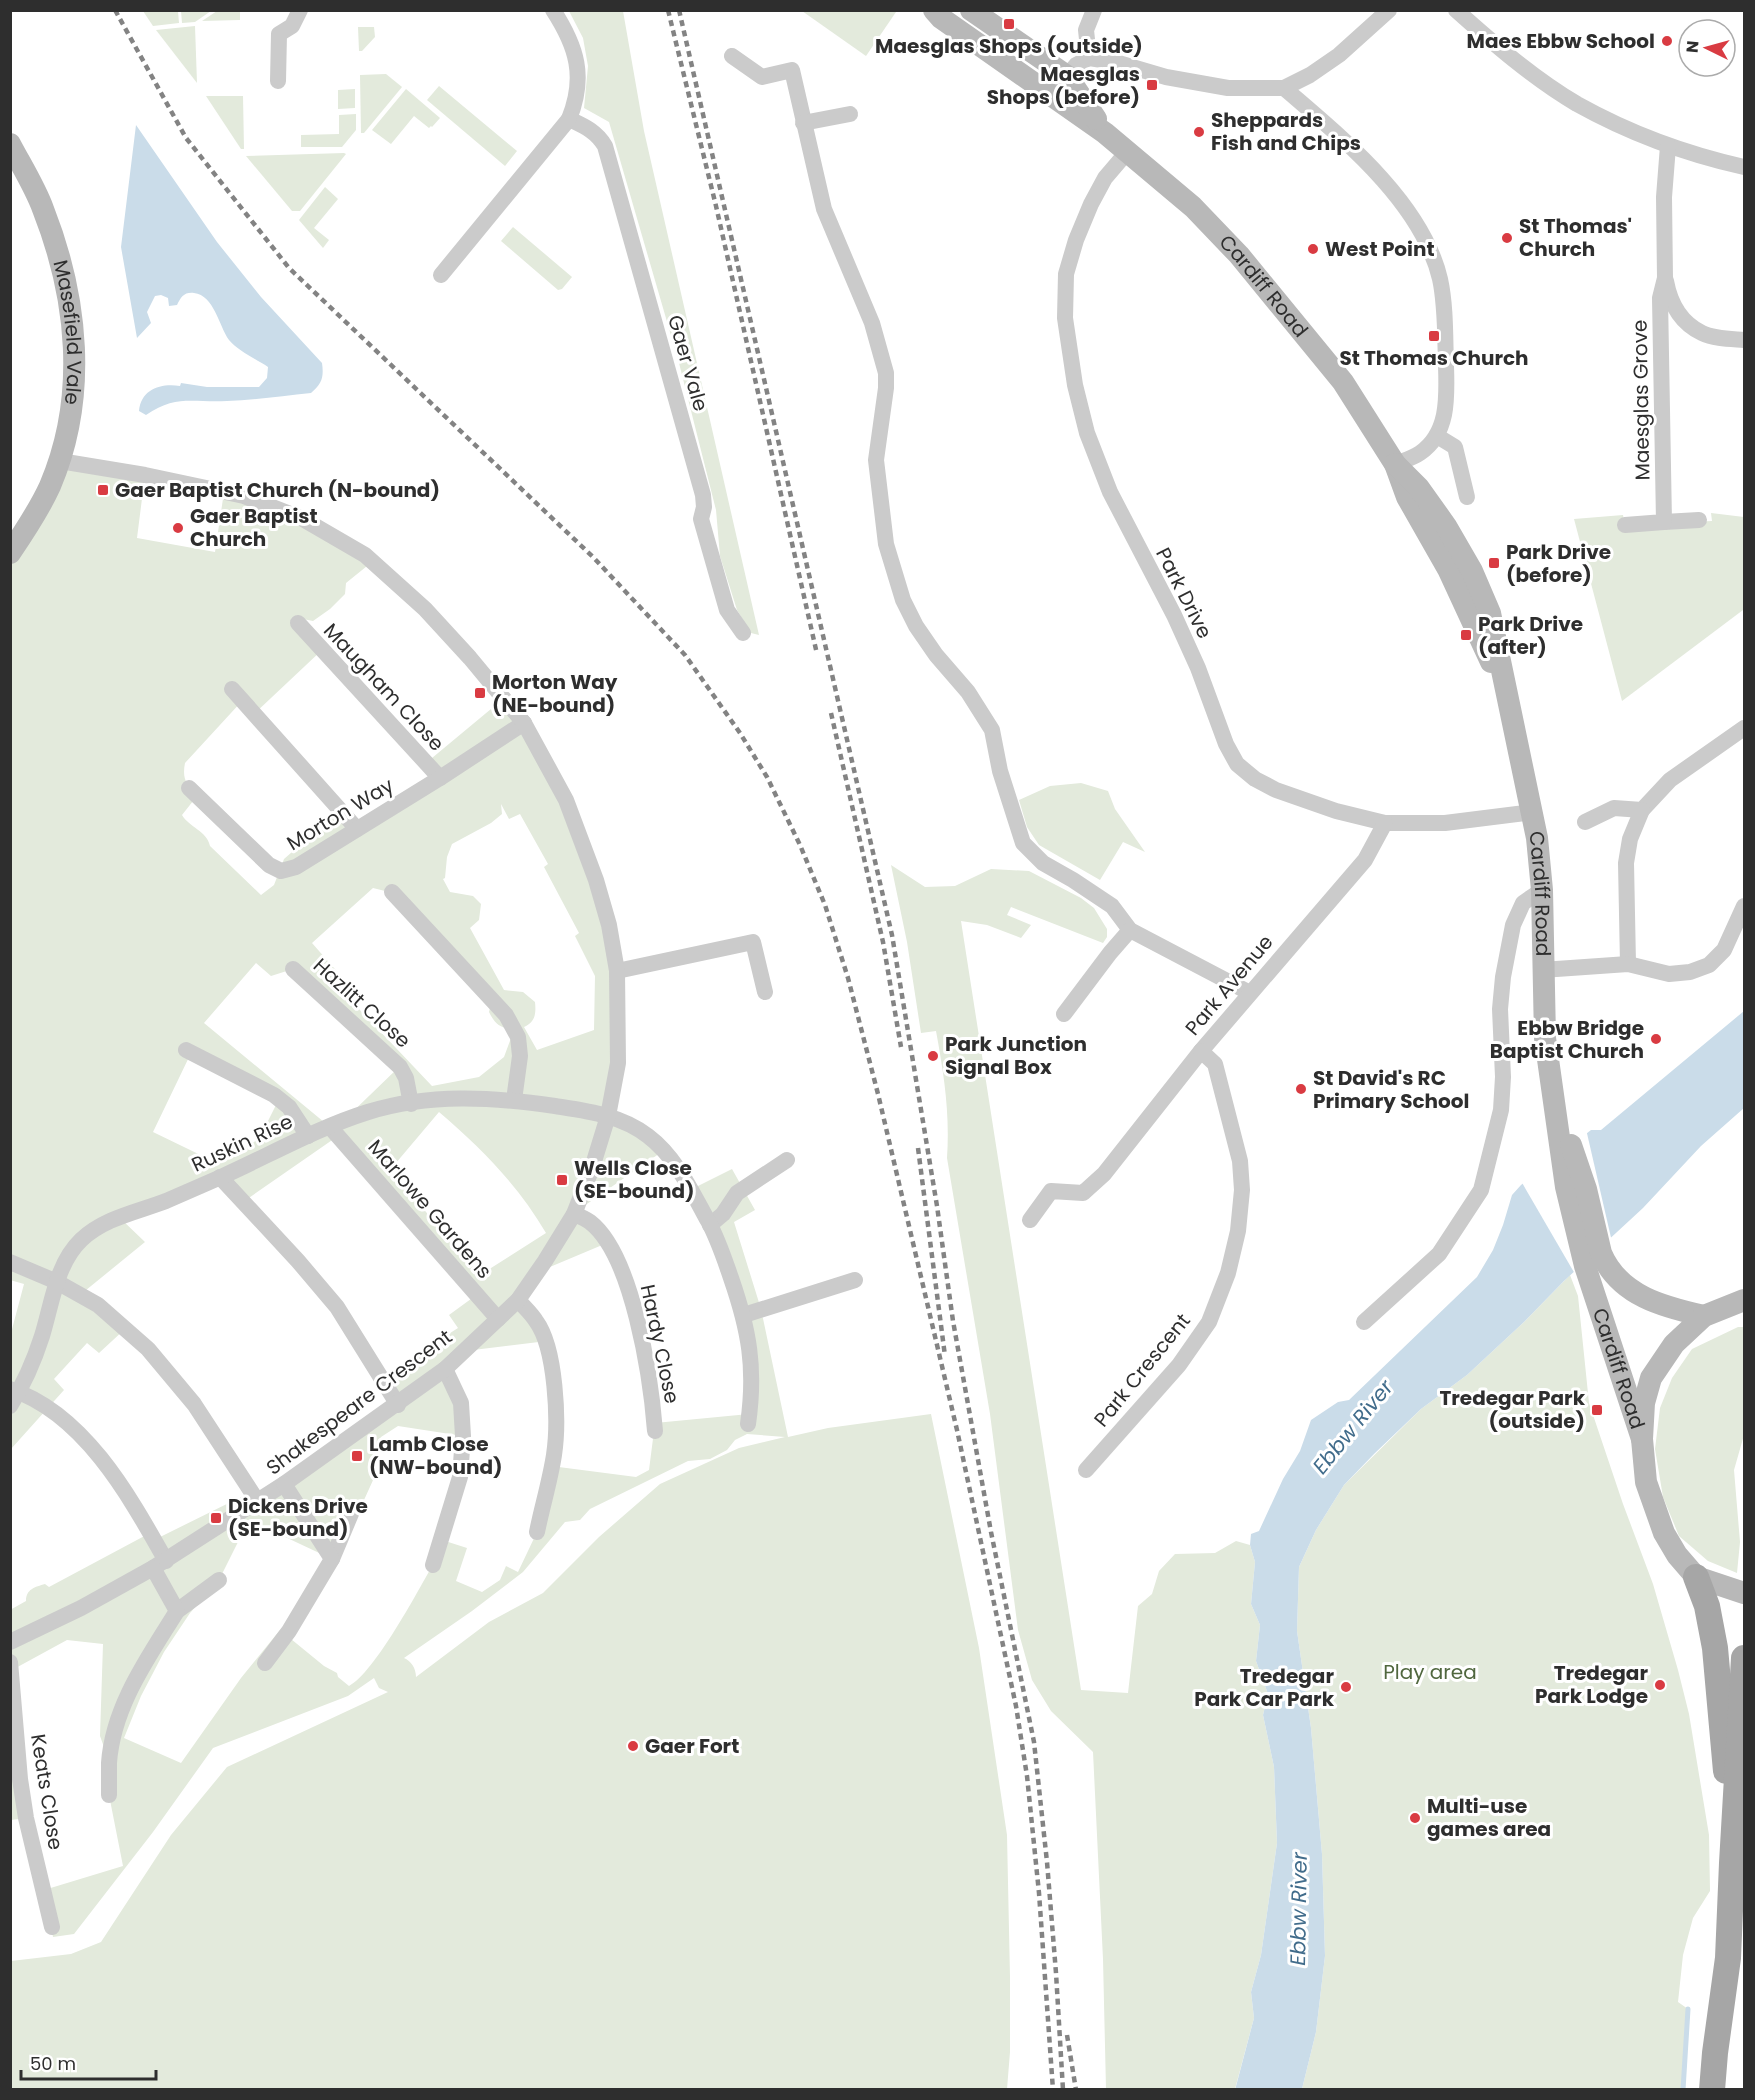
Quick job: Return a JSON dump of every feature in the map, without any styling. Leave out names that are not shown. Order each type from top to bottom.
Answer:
[{"type":"main road","name":"Cardiff Road","points":[[934,10],[941,18],[1106,133],[1193,207],[1239,255],[1343,382],[1395,465],[1407,497],[1448,569],[1509,702],[1533,812],[1542,890],[1545,1038],[1553,1087],[1586,1190],[1593,1259],[1642,1439]]},
{"type":"main road","name":"Cardiff Road","points":[[971,10],[1067,76],[1106,133]]},
{"type":"main road","name":"Masefield Vale","points":[[10,144],[43,208],[61,259],[71,303],[74,342],[74,383],[70,418],[60,460],[32,522],[10,553]]},
{"type":"main road","name":"Cardiff Road","points":[[1593,1259],[1605,1262],[1632,1291],[1661,1306],[1704,1316]]},
{"type":"main road","points":[[1734,1828],[1722,1748],[1715,1648],[1707,1606],[1696,1576],[1677,1555],[1664,1533],[1646,1482],[1642,1439],[1644,1403],[1650,1378],[1674,1344],[1704,1316],[1744,1300]]},
{"type":"main road","points":[[1696,1576],[1744,1593]]},
{"type":"main road","points":[[1712,2090],[1728,1958],[1744,1658]]},
{"type":"main road","points":[[1728,1958],[1744,1894]]},
{"type":"street","points":[[278,81],[279,34],[292,26],[300,10]]},
{"type":"street","points":[[441,275],[569,119],[576,102],[578,64],[571,44],[553,10]]},
{"type":"street","points":[[1089,58],[1086,30],[1094,10]]},
{"type":"street","points":[[1052,94],[1076,65],[1089,58],[1115,62],[1166,77],[1228,88],[1284,88],[1310,75],[1339,55],[1389,10]]},
{"type":"street","points":[[1456,10],[1528,71],[1576,103],[1625,128],[1668,146],[1744,167]]},
{"type":"street","points":[[732,56],[762,77],[792,70],[824,209],[872,323],[886,373],[876,460],[886,544],[903,600],[916,626],[936,655],[968,692],[992,730],[1000,771],[1023,843],[1043,863],[1112,906],[1130,930],[1250,993]]},
{"type":"street","points":[[1284,88],[1358,153],[1396,196],[1426,241],[1440,280],[1445,330],[1447,393],[1444,417],[1437,436],[1420,453],[1395,465]]},
{"type":"street","points":[[803,123],[850,114]]},
{"type":"street","name":"Gaer Vale","points":[[569,119],[598,135],[605,146],[703,495],[704,507],[701,519],[727,610],[743,633]]},
{"type":"street","name":"Maesglas Grove","points":[[1668,146],[1664,197],[1665,278],[1669,299],[1684,320],[1703,334],[1744,340]]},
{"type":"street","name":"Park Drive","points":[[1128,151],[1105,178],[1091,204],[1076,240],[1066,274],[1065,318],[1075,385],[1087,433],[1106,483],[1174,615],[1198,668],[1226,744],[1238,764],[1255,778],[1276,790],[1336,811],[1385,823],[1445,823],[1533,812]]},
{"type":"street","name":"Maesglas Grove","points":[[1664,522],[1660,298],[1665,278]]},
{"type":"street","points":[[1437,436],[1455,447],[1467,497]]},
{"type":"street","name":"Shakespeare Crescent","points":[[10,1642],[81,1608],[159,1564],[258,1502],[398,1405],[445,1369],[518,1300],[574,1214],[592,1168],[608,1116],[618,1063],[617,971],[609,925],[596,880],[566,800],[524,723],[470,658],[425,609],[365,555],[303,519],[244,496],[60,460]]},
{"type":"street","points":[[1625,525],[1699,520]]},
{"type":"street","name":"Maugham Close","points":[[298,623],[440,778]]},
{"type":"street","points":[[232,689],[357,829]]},
{"type":"street","name":"Morton Way","points":[[189,788],[269,865],[281,871],[296,867],[524,723]]},
{"type":"street","points":[[1628,964],[1626,863],[1630,839],[1642,810],[1670,780],[1744,728]]},
{"type":"street","points":[[1585,822],[1614,808],[1642,810]]},
{"type":"street","name":"Park Avenue","points":[[1030,1220],[1051,1191],[1083,1193],[1104,1174],[1201,1051],[1365,860],[1385,823]]},
{"type":"street","points":[[1365,1322],[1439,1254],[1481,1190],[1502,1110],[1500,1009],[1503,977],[1513,925],[1523,903],[1542,890]]},
{"type":"street","points":[[392,892],[506,1015],[518,1037],[520,1056],[514,1100]]},
{"type":"street","points":[[1542,970],[1628,964],[1669,975],[1690,972],[1709,965],[1724,950],[1744,906]]},
{"type":"street","points":[[1064,1014],[1130,930]]},
{"type":"street","points":[[617,971],[753,942],[765,992]]},
{"type":"street","name":"Hazlitt Close","points":[[293,969],[400,1066],[406,1078],[411,1104]]},
{"type":"street","points":[[186,1050],[274,1095],[289,1107],[308,1136]]},
{"type":"street","name":"Park Crescent","points":[[1086,1470],[1179,1365],[1209,1322],[1228,1273],[1238,1231],[1242,1190],[1240,1161],[1215,1064],[1201,1051]]},
{"type":"street","name":"Ruskin Rise","points":[[13,1396],[33,1362],[61,1271],[79,1242],[97,1226],[165,1201],[308,1136],[370,1112],[411,1104],[476,1098],[514,1100],[608,1116],[631,1125],[650,1137],[678,1168],[719,1242],[744,1315],[751,1361],[753,1395],[748,1424]]},
{"type":"street","name":"Marlowe Gardens","points":[[330,1127],[498,1319]]},
{"type":"street","points":[[711,1226],[723,1215],[737,1193],[787,1160]]},
{"type":"street","points":[[220,1177],[337,1307],[398,1405]]},
{"type":"street","name":"Hardy Close","points":[[574,1214],[590,1222],[601,1233],[627,1282],[652,1389],[655,1431]]},
{"type":"street","points":[[10,1262],[57,1282],[98,1305],[148,1349],[194,1404],[258,1502]]},
{"type":"street","points":[[744,1315],[855,1280]]},
{"type":"street","points":[[518,1300],[537,1321],[547,1341],[551,1356],[554,1392],[554,1455],[537,1532]]},
{"type":"street","points":[[433,1564],[460,1477],[463,1436],[461,1403],[445,1369]]},
{"type":"street","points":[[13,1396],[48,1408],[75,1430],[106,1464],[129,1498],[159,1564],[177,1611]]},
{"type":"street","points":[[284,1484],[332,1558]]},
{"type":"street","points":[[265,1663],[289,1631],[332,1558],[353,1509]]},
{"type":"street","points":[[109,1795],[110,1761],[114,1736],[124,1702],[140,1670],[177,1611],[219,1580]]},
{"type":"street","name":"Keats Close","points":[[10,1662],[20,1779],[26,1818],[52,1927]]},
{"type":"green space","points":[[181,10],[211,11],[195,22],[182,23]]},
{"type":"green space","points":[[894,10],[896,12],[866,56],[802,11]]},
{"type":"green space","points":[[143,11],[178,11],[179,23],[153,26]]},
{"type":"green space","points":[[217,11],[240,11],[240,20],[202,21]]},
{"type":"green space","points":[[569,11],[623,11],[644,131],[759,635],[751,633],[737,610],[720,556],[716,510],[679,363],[609,122],[584,108],[588,66],[583,38]]},
{"type":"green space","points":[[195,26],[197,83],[156,30]]},
{"type":"green space","points":[[358,27],[374,27],[375,37],[362,51],[359,51]]},
{"type":"green space","points":[[386,74],[402,87],[364,133],[361,133],[360,75]]},
{"type":"green space","points":[[439,86],[517,151],[505,166],[427,100]]},
{"type":"green space","points":[[355,89],[355,108],[338,109],[338,90]]},
{"type":"green space","points":[[406,89],[440,118],[429,128],[414,116],[391,144],[372,130]]},
{"type":"green space","points":[[206,96],[243,96],[244,149],[241,149]]},
{"type":"green space","points":[[356,114],[356,130],[342,147],[301,147],[301,135],[339,134],[339,115]]},
{"type":"green space","points":[[346,154],[300,211],[292,211],[246,156]]},
{"type":"green space","points":[[325,187],[338,199],[314,228],[329,240],[323,248],[299,220]]},
{"type":"green space","points":[[513,227],[572,277],[562,289],[558,290],[501,241]]},
{"type":"green space","points":[[60,461],[145,475],[137,538],[215,552],[224,492],[244,496],[372,562],[346,583],[345,594],[330,609],[313,621],[303,619],[322,650],[253,715],[242,701],[185,763],[186,781],[197,796],[182,815],[202,833],[210,846],[261,895],[274,885],[284,859],[340,810],[358,829],[440,778],[426,763],[503,699],[566,800],[617,971],[608,1115],[663,1151],[574,1213],[607,1243],[538,1272],[518,1300],[547,1341],[465,1351],[445,1369],[463,1436],[398,1426],[381,1437],[374,1478],[359,1511],[332,1559],[249,1520],[219,1580],[190,1613],[164,1652],[141,1696],[124,1738],[181,1763],[241,1678],[280,1630],[324,1666],[337,1673],[338,1677],[349,1686],[370,1666],[394,1631],[434,1563],[442,1540],[467,1548],[456,1581],[482,1592],[500,1580],[506,1566],[518,1572],[537,1532],[551,1466],[636,1477],[649,1470],[655,1423],[749,1414],[744,1315],[690,1190],[732,1169],[755,1210],[734,1222],[761,1309],[788,1437],[828,1428],[931,1414],[979,1648],[1007,1835],[1010,2052],[1007,2089],[11,2089],[11,1961],[71,1954],[101,1942],[171,1835],[227,1767],[388,1692],[379,1688],[374,1678],[348,1696],[213,1748],[153,1832],[74,1934],[53,1937],[44,1890],[123,1866],[109,1795],[109,1761],[100,1736],[103,1644],[67,1640],[12,1670],[26,1818],[11,1820],[10,1610],[26,1601],[29,1591],[45,1584],[49,1587],[150,1533],[154,1540],[251,1492],[257,1502],[398,1405],[381,1377],[458,1328],[449,1315],[475,1296],[338,1136],[243,1202],[220,1177],[120,1218],[145,1242],[80,1295],[125,1329],[99,1353],[87,1343],[54,1379],[64,1390],[11,1449],[11,1333],[24,1284],[10,1280],[10,553]],"holes":[[[501,804],[509,819],[520,814],[548,864],[544,867],[579,933],[575,936],[595,976],[594,1030],[537,1050],[524,1027],[533,1020],[535,1002],[523,992],[504,990],[470,928],[479,920],[481,904],[473,896],[450,892],[443,879],[452,844],[491,823],[502,814]],[[373,888],[385,891],[492,1000],[489,1012],[496,1022],[502,1027],[514,1030],[504,1057],[479,1077],[432,1086],[341,990],[348,984],[312,943]],[[256,963],[271,976],[293,969],[399,1067],[341,1123],[330,1127],[204,1023]],[[191,1053],[279,1099],[259,1139],[217,1163],[153,1132]],[[439,1112],[498,1168],[535,1215],[546,1233],[480,1275],[390,1170]],[[747,1434],[785,1437],[739,1448],[660,1484],[599,1537],[543,1593],[489,1622],[416,1677],[413,1665],[404,1658],[523,1572],[565,1522],[580,1520],[590,1509],[688,1461],[710,1459],[727,1450],[735,1440]]]},
{"type":"green space","points":[[1711,513],[1744,517],[1743,610],[1622,701],[1574,519],[1623,515],[1625,525],[1712,521]]},
{"type":"green space","points":[[1081,783],[1108,791],[1115,809],[1145,852],[1123,842],[1100,880],[1039,845],[1027,827],[1019,800],[1050,786]]},
{"type":"green space","points":[[891,865],[925,887],[955,886],[991,869],[1029,871],[1081,898],[1094,908],[1107,929],[1107,937],[1103,943],[1011,907],[1007,915],[1031,925],[1021,938],[987,925],[961,921],[1081,1690],[1128,1693],[1138,1606],[1152,1594],[1159,1571],[1175,1554],[1215,1553],[1236,1541],[1250,1545],[1255,1562],[1251,1604],[1260,1625],[1256,1661],[1268,1694],[1263,1715],[1274,1767],[1277,1843],[1261,1955],[1251,1992],[1254,2018],[1235,2089],[1106,2089],[1103,1959],[1093,1752],[1051,1711],[1032,1680],[1018,1630],[990,1414],[947,1158],[947,1110],[939,1047],[936,1031],[921,1033],[907,942]]},
{"type":"green space","name":"Play area","points":[[1570,1275],[1578,1296],[1589,1403],[1653,1584],[1678,1670],[1689,1714],[1709,1835],[1710,1891],[1693,1918],[1683,1955],[1678,2002],[1688,2009],[1683,2089],[1302,2089],[1316,2032],[1325,1956],[1322,1854],[1311,1728],[1297,1631],[1299,1567],[1316,1530],[1344,1485],[1421,1409],[1467,1375]]},
{"type":"green space","points":[[1738,1327],[1744,1327],[1744,1435],[1734,1470],[1740,1542],[1737,1573],[1708,1561],[1679,1536],[1663,1497],[1655,1449],[1660,1408],[1672,1378],[1692,1349]]},
{"type":"water","points":[[136,125],[217,242],[261,297],[322,363],[321,380],[311,393],[238,400],[185,401],[167,404],[146,415],[139,411],[144,397],[153,389],[180,386],[181,383],[207,387],[259,387],[267,378],[268,367],[229,340],[211,305],[201,295],[194,293],[185,294],[177,305],[169,306],[168,298],[161,295],[155,296],[147,312],[151,323],[137,338],[121,247]]},
{"type":"water","name":"Ebbw River","points":[[1744,1011],[1744,1108],[1701,1146],[1643,1208],[1564,1281],[1524,1322],[1467,1375],[1421,1409],[1375,1453],[1344,1485],[1316,1530],[1299,1567],[1297,1631],[1311,1728],[1322,1854],[1325,1956],[1316,2032],[1302,2089],[1235,2090],[1254,2018],[1251,1992],[1261,1955],[1277,1843],[1274,1767],[1263,1715],[1268,1694],[1256,1661],[1260,1625],[1251,1604],[1255,1562],[1250,1545],[1251,1534],[1259,1531],[1283,1479],[1300,1451],[1311,1420],[1338,1402],[1349,1400],[1477,1277],[1493,1250],[1512,1195],[1521,1185],[1591,1130],[1601,1130]]},
{"type":"pier","points":[[1586,1129],[1612,1242],[1575,1274],[1521,1181]]},
{"type":"waterway","points":[[1683,2090],[1688,2009]]},
{"type":"railway","points":[[115,10],[186,138],[289,268],[593,557],[685,655],[740,733],[767,777],[800,845],[825,905],[848,978],[878,1094],[957,1430],[1016,1706],[1027,1776],[1039,1893],[1053,2090]]},
{"type":"railway","points":[[668,10],[716,206],[817,654]]},
{"type":"railway","points":[[679,10],[892,935],[937,1206],[953,1321],[991,1532],[1034,1742],[1047,1862],[1063,2090]]},
{"type":"railway","points":[[831,713],[883,942],[901,1047]]},
{"type":"railway","points":[[918,1148],[945,1356]]},
{"type":"railway","points":[[1067,2035],[1076,2090]]},
{"type":"place","name":"Maesglas Shops (outside)","points":[[1009,24]]},
{"type":"place","name":"Maes Ebbw School","points":[[1667,41]]},
{"type":"place","name":"Maesglas Shops (before)","points":[[1152,85]]},
{"type":"place","name":"Sheppards Fish and Chips","points":[[1199,132]]},
{"type":"place","name":"St Thomas' Church","points":[[1507,238]]},
{"type":"place","name":"West Point","points":[[1313,249]]},
{"type":"place","name":"St Thomas Church","points":[[1434,336]]},
{"type":"place","name":"Gaer Baptist Church (N-bound)","points":[[103,490]]},
{"type":"place","name":"Gaer Baptist Church","points":[[178,528]]},
{"type":"place","name":"Park Drive (before)","points":[[1494,563]]},
{"type":"place","name":"Park Drive (after)","points":[[1466,635]]},
{"type":"place","name":"Morton Way (NE-bound)","points":[[480,693]]},
{"type":"place","name":"Ebbw Bridge Baptist Church","points":[[1656,1039]]},
{"type":"place","name":"Park Junction Signal Box","points":[[933,1056]]},
{"type":"place","name":"St David's RC Primary School","points":[[1301,1089]]},
{"type":"place","name":"Wells Close (SE-bound)","points":[[562,1180]]},
{"type":"place","name":"Tredegar Park (outside)","points":[[1597,1410]]},
{"type":"place","name":"Lamb Close (NW-bound)","points":[[357,1456]]},
{"type":"place","name":"Dickens Drive (SE-bound)","points":[[216,1518]]},
{"type":"place","name":"Tredegar Park Lodge","points":[[1660,1685]]},
{"type":"place","name":"Tredegar Park Car Park","points":[[1346,1687]]},
{"type":"place","name":"Gaer Fort","points":[[633,1746]]},
{"type":"place","name":"Multi-use games area","points":[[1415,1818]]}]
